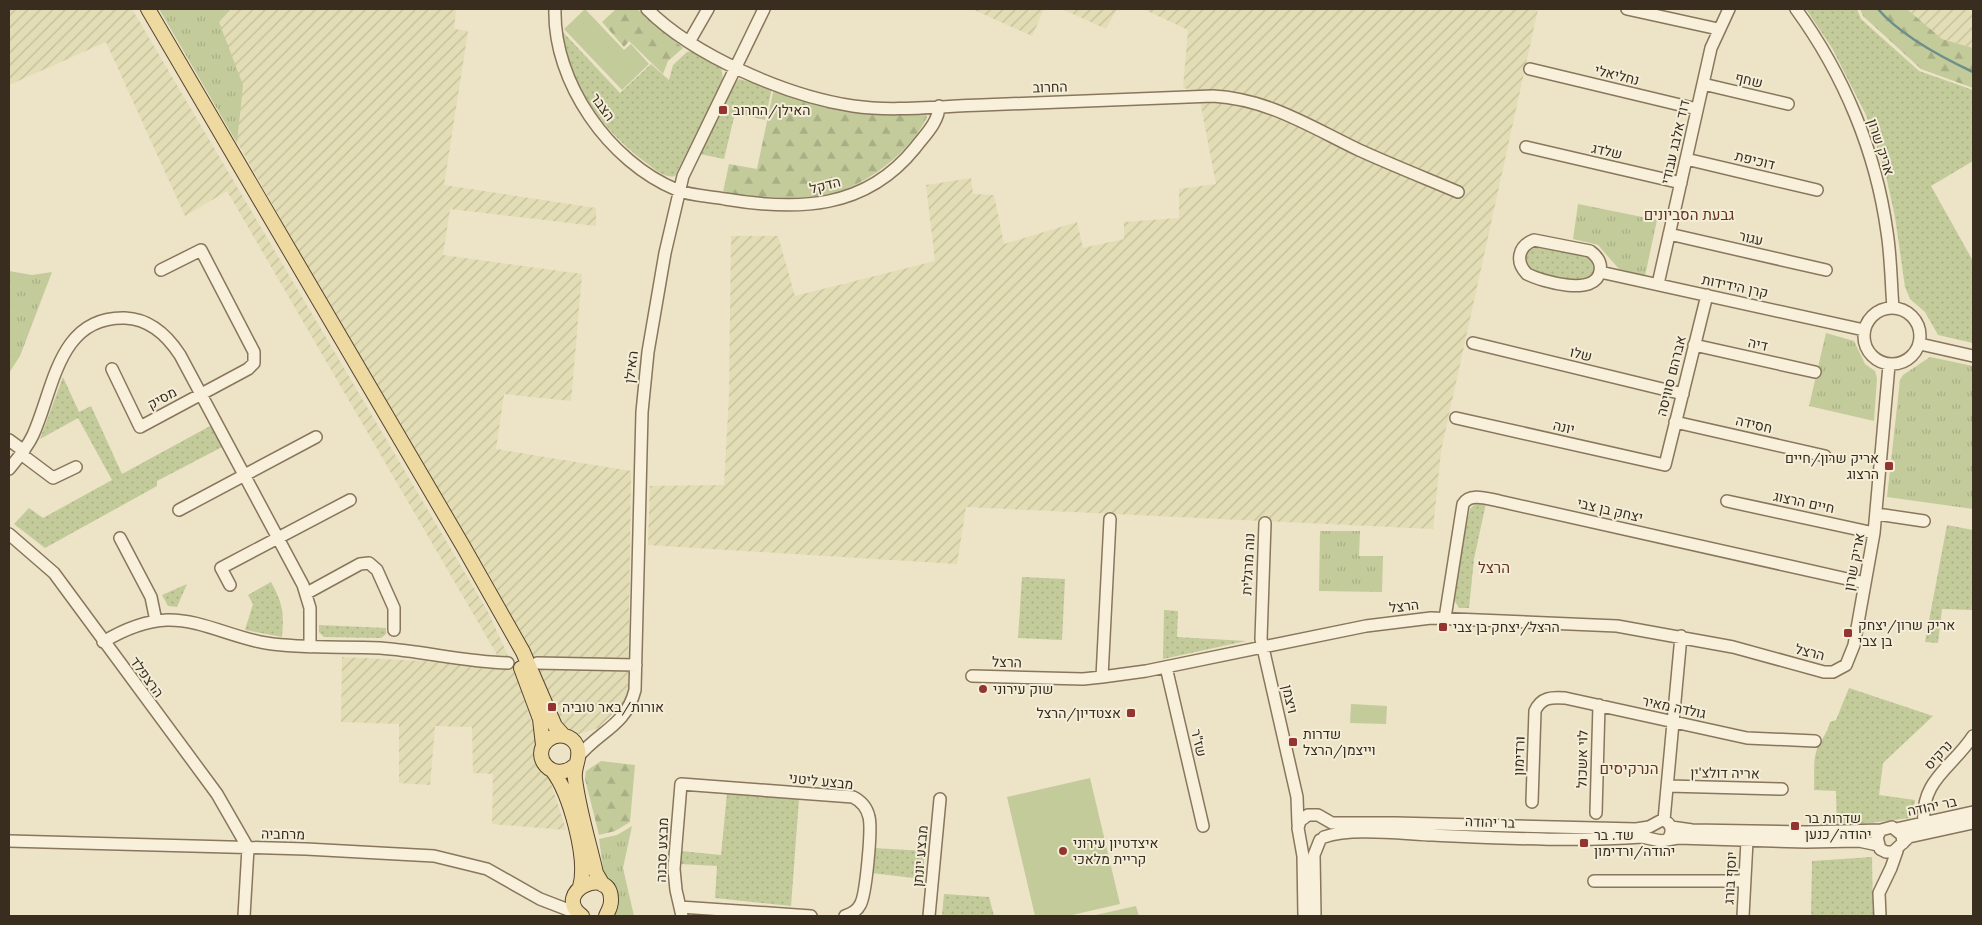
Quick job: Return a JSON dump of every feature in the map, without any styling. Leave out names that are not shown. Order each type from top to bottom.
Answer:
[{"type":"main road","points":[[148,9],[463,546],[523,652],[555,726],[578,748],[576,762],[578,795],[599,879],[610,895],[611,902],[605,915]]},
{"type":"main road","points":[[463,546],[517,656],[540,719],[544,745]]},
{"type":"main road","points":[[568,738],[552,737],[541,750],[543,762],[552,770],[561,783],[576,831],[584,875],[574,904],[581,915]]},
{"type":"main road","points":[[552,770],[563,772],[576,762]]},
{"type":"main road","points":[[578,890],[591,882],[603,885]]},
{"type":"street","name":"הצבר","points":[[555,9],[559,53],[570,83],[582,104],[619,150],[641,168],[679,191]]},
{"type":"street","name":"החרוב","points":[[647,9],[671,30],[689,42],[735,67],[764,80],[842,104],[869,107],[940,106],[1213,96],[1239,98],[1294,117],[1362,152],[1458,192]]},
{"type":"street","points":[[689,42],[708,9]]},
{"type":"street","name":"האילן","points":[[568,738],[580,742],[599,736],[616,725],[630,707],[635,690],[640,431],[643,393],[656,305],[679,191],[689,162],[764,9]]},
{"type":"street","points":[[1627,9],[1653,12],[1718,29]]},
{"type":"street","name":"דוד אלבג עבודי","points":[[1658,284],[1711,48],[1718,29],[1729,9]]},
{"type":"street","name":"אריק שרון","points":[[1796,9],[1837,76],[1849,100],[1869,152],[1887,232],[1893,308]]},
{"type":"street","name":"נחליאלי","points":[[1530,69],[1697,109]]},
{"type":"street","name":"שחף","points":[[1703,84],[1788,104]]},
{"type":"street","name":"הדקל","points":[[679,191],[770,206],[805,206],[838,200],[874,184],[893,171],[911,153],[933,124],[940,106]]},
{"type":"street","name":"שלדג","points":[[1526,147],[1681,183]]},
{"type":"street","name":"דוכיפת","points":[[1686,158],[1817,190]]},
{"type":"street","name":"עגור","points":[[1669,234],[1826,270]]},
{"type":"street","points":[[1540,240],[1590,251],[1599,260],[1600,272],[1594,282],[1583,287],[1576,286],[1527,274],[1519,264],[1519,258],[1523,246],[1528,242],[1540,240]]},
{"type":"street","points":[[160,270],[201,250],[254,352],[254,363],[248,370],[202,394]]},
{"type":"street","name":"קרן הידידות","points":[[1600,272],[1864,330]]},
{"type":"street","name":"אברהם סוויסה","points":[[1665,465],[1707,295]]},
{"type":"street","points":[[1893,308],[1902,310],[1915,320],[1919,327],[1920,344],[1908,360],[1900,364],[1890,365],[1880,362],[1866,349],[1864,330],[1872,316],[1885,309],[1893,308]]},
{"type":"street","points":[[9,470],[23,452],[38,423],[66,348],[81,332],[98,323],[120,318],[143,322],[160,332],[177,350],[307,593],[310,608],[310,647]]},
{"type":"street","name":"שלו","points":[[1472,343],[1682,394]]},
{"type":"street","points":[[1920,344],[1973,356]]},
{"type":"street","name":"דיה","points":[[1694,346],[1815,372]]},
{"type":"street","name":"אריק שרון","points":[[1840,669],[1850,657],[1874,533],[1890,365]]},
{"type":"street","name":"מסיק","points":[[112,369],[140,427],[202,394]]},
{"type":"street","name":"יונה","points":[[1456,418],[1665,465]]},
{"type":"street","name":"חסידה","points":[[1676,422],[1825,456]]},
{"type":"street","points":[[178,510],[316,437]]},
{"type":"street","points":[[9,440],[53,478],[76,466]]},
{"type":"street","name":"יצחק בן צבי","points":[[1446,618],[1448,591],[1463,504],[1465,500],[1472,497],[1499,501],[1865,583]]},
{"type":"street","points":[[230,584],[221,568],[350,500]]},
{"type":"street","name":"חיים הרצוג","points":[[1727,501],[1874,533]]},
{"type":"street","points":[[1877,514],[1924,521]]},
{"type":"street","points":[[1102,677],[1110,519]]},
{"type":"street","name":"נוה מרגלית","points":[[1262,646],[1261,607],[1265,523]]},
{"type":"street","name":"הרצפלד","points":[[9,534],[54,573],[103,642],[217,794],[248,848]]},
{"type":"street","points":[[120,538],[151,597],[156,621]]},
{"type":"street","points":[[307,593],[360,564],[369,563],[377,570],[394,608],[394,630]]},
{"type":"street","name":"הרצל","points":[[972,676],[1083,679],[1102,677],[1166,667],[1366,626],[1446,618],[1617,626],[1681,636],[1733,647],[1824,672],[1840,669]]},
{"type":"street","points":[[103,642],[127,629],[156,621],[179,621],[243,639],[280,645],[381,648],[448,658],[508,663]]},
{"type":"street","points":[[1668,839],[1671,833],[1667,824],[1672,722],[1681,636]]},
{"type":"street","name":"ויצמן","points":[[1262,646],[1299,811],[1298,830],[1303,856],[1304,916]]},
{"type":"street","points":[[537,663],[636,665]]},
{"type":"street","name":"שז\"ר","points":[[1166,667],[1203,826]]},
{"type":"street","name":"גולדה מאיר","points":[[1535,711],[1538,703],[1555,697],[1747,738],[1815,741]]},
{"type":"street","name":"לוי אשכול","points":[[1596,813],[1599,705]]},
{"type":"street","name":"ורדימון","points":[[1532,802],[1535,711]]},
{"type":"street","name":"האילן","points":[[576,762],[599,736]]},
{"type":"street","name":"נרקיס","points":[[1924,824],[1924,806],[1929,788],[1973,736]]},
{"type":"street","name":"מבצע ליטני","points":[[681,784],[853,797],[859,800],[867,810],[870,825],[863,900],[855,911],[845,916]]},
{"type":"street","name":"מבצע סבנה","points":[[681,784],[674,869],[681,912]]},
{"type":"street","name":"אריה דולצ'ין","points":[[1668,786],[1782,789]]},
{"type":"street","name":"ויצמן","points":[[1295,789],[1305,807],[1318,816]]},
{"type":"street","name":"מבצע יונתן","points":[[929,916],[940,799]]},
{"type":"street","name":"בר יהודה","points":[[1896,828],[1924,824],[1973,812]]},
{"type":"street","points":[[1315,916],[1314,856],[1322,839],[1327,827],[1318,816],[1303,817],[1298,830],[1305,841],[1311,843],[1322,839]]},
{"type":"street","name":"בר יהודה","points":[[1318,816],[1332,823],[1636,829],[1652,825]]},
{"type":"street","points":[[1880,916],[1879,893],[1900,847],[1902,835],[1896,828],[1796,832],[1678,830],[1657,821],[1652,825],[1651,834],[1655,839],[1661,841],[1668,839],[1748,842],[1859,841],[1880,848],[1900,847]]},
{"type":"street","name":"בר יהודה","points":[[1900,847],[1905,839],[1915,835],[1973,823]]},
{"type":"street","points":[[1881,830],[1877,837],[1888,864],[1889,873]]},
{"type":"street","name":"בר יהודה","points":[[1322,839],[1344,832],[1503,838],[1655,839]]},
{"type":"street","name":"מרחביה","points":[[9,842],[248,848],[434,856],[487,868],[547,902],[581,915]]},
{"type":"street","name":"יוסף בורג","points":[[1743,916],[1748,842]]},
{"type":"street","points":[[244,916],[248,848]]},
{"type":"street","points":[[1594,881],[1744,881]]},
{"type":"street","points":[[547,902],[564,900],[578,890]]},
{"type":"street","points":[[681,912],[811,916]]},
{"type":"shaded area","points":[[9,9],[132,9],[488,612],[515,671],[566,830],[492,824],[493,774],[473,773],[472,727],[435,726],[430,785],[399,783],[399,724],[341,722],[342,657],[503,665],[227,191],[185,216],[106,42],[9,85]]},
{"type":"shaded area","points":[[162,9],[456,9],[454,29],[468,31],[444,185],[596,208],[596,226],[450,209],[443,255],[582,274],[571,401],[504,394],[496,449],[631,471],[628,699],[598,728],[569,737],[495,585],[297,248]]},
{"type":"shaded area","points":[[972,9],[1044,9],[1032,36]]},
{"type":"shaded area","points":[[1062,9],[1117,9],[1106,29]]},
{"type":"shaded area","points":[[1143,9],[1538,9],[1441,451],[1433,529],[966,507],[957,564],[648,545],[650,486],[724,485],[729,395],[731,236],[778,236],[795,296],[935,261],[926,185],[971,178],[973,194],[994,195],[1004,244],[1077,222],[1083,248],[1124,239],[1124,222],[1179,218],[1179,189],[1216,184],[1198,91],[1183,88],[1188,30]]},
{"type":"shaded area","points":[[1907,9],[1973,9],[1973,48],[1942,39]]},
{"type":"green space","points":[[159,9],[231,9],[219,22],[243,85],[237,143]]},
{"type":"green space","points":[[585,9],[624,50],[631,44],[649,64],[622,90],[564,29]]},
{"type":"green space","points":[[616,9],[637,9],[683,48],[668,61],[663,74],[629,41],[624,47],[602,22]]},
{"type":"green space","points":[[1806,9],[1857,9],[1861,19],[1919,71],[1973,90],[1973,161],[1931,186],[1973,261],[1973,343],[1938,335],[1925,312],[1910,299],[1905,287],[1895,217],[1885,171],[1866,115],[1832,48]]},
{"type":"green space","points":[[1860,9],[1907,9],[1942,39],[1973,48],[1973,88],[1921,69],[1863,16]]},
{"type":"green space","points":[[562,31],[620,93],[651,64],[669,80],[673,65],[687,52],[692,51],[721,67],[723,79],[675,176],[667,176],[656,170],[629,149],[614,135],[590,105],[573,70]]},
{"type":"green space","points":[[739,79],[772,88],[765,120],[735,113],[724,159],[700,154],[732,86]]},
{"type":"green space","points":[[774,88],[848,112],[925,112],[927,117],[918,132],[893,160],[861,182],[843,190],[826,196],[808,199],[765,198],[723,192],[729,164],[757,169]]},
{"type":"green space","points":[[1578,204],[1657,220],[1645,276],[1619,269],[1598,245],[1573,239]]},
{"type":"green space","points":[[1536,244],[1587,255],[1594,264],[1591,276],[1589,279],[1584,280],[1567,279],[1547,275],[1526,267],[1526,249]]},
{"type":"green space","points":[[9,271],[32,275],[52,272],[20,356],[9,373]]},
{"type":"green space","points":[[1826,333],[1854,341],[1865,364],[1875,371],[1877,378],[1874,421],[1809,406]]},
{"type":"green space","points":[[1930,357],[1973,366],[1973,509],[1887,497],[1900,380],[1903,375]]},
{"type":"green space","points":[[63,377],[79,412],[91,406],[122,474],[212,425],[224,446],[157,481],[157,486],[45,548],[14,524],[29,508],[43,518],[112,480],[78,418],[40,439]]},
{"type":"green space","points":[[1477,502],[1486,503],[1474,559],[1469,608],[1459,608],[1453,598],[1457,567],[1470,509]]},
{"type":"green space","points":[[1947,525],[1973,530],[1973,610],[1942,609],[1938,643],[1925,642]]},
{"type":"green space","points":[[1320,531],[1360,531],[1359,556],[1383,556],[1382,592],[1319,591]]},
{"type":"green space","points":[[1022,577],[1065,579],[1062,640],[1018,638]]},
{"type":"green space","points":[[271,582],[282,608],[282,637],[245,630],[253,604],[248,595]]},
{"type":"green space","points":[[187,584],[177,607],[168,606],[162,595]]},
{"type":"green space","points":[[1164,610],[1178,611],[1177,637],[1246,641],[1163,659]]},
{"type":"green space","points":[[319,625],[386,628],[386,634],[381,638],[324,637],[319,632]]},
{"type":"green space","points":[[1849,688],[1933,716],[1883,763],[1879,795],[1915,800],[1914,814],[1910,818],[1837,827],[1836,791],[1814,790],[1816,752],[1830,722],[1836,720]]},
{"type":"green space","points":[[1351,704],[1387,706],[1386,724],[1350,723]]},
{"type":"green space","points":[[601,761],[635,765],[630,822],[615,831],[599,835],[585,779],[586,771]]},
{"type":"green space","name":"איצדטיון עירוני קריית מלאכי","points":[[1090,778],[1120,904],[1068,916],[1035,916],[1007,797]]},
{"type":"green space","points":[[727,793],[799,799],[791,906],[715,898],[717,866],[680,864],[681,851],[721,855]]},
{"type":"green space","points":[[632,826],[623,868],[634,916],[610,916],[599,839],[617,835]]},
{"type":"green space","points":[[873,848],[925,851],[922,879],[871,873]]},
{"type":"green space","points":[[1872,857],[1873,916],[1811,916],[1812,861]]},
{"type":"green space","points":[[944,894],[989,897],[994,916],[942,916]]},
{"type":"green space","points":[[1136,906],[1139,916],[1091,916]]},
{"type":"waterway","points":[[1878,9],[1887,19],[1910,37],[1935,53],[1973,72]]},
{"type":"place","name":"האילן/החרוב","points":[[723,110]]},
{"type":"place","name":"אריק שרון/חיים הרצוג","points":[[1889,466]]},
{"type":"place","name":"הרצל/יצחק בן צבי","points":[[1443,627]]},
{"type":"place","name":"אריק שרון/יצחק בן צבי","points":[[1848,633]]},
{"type":"place","name":"שוק עירוני","points":[[983,689]]},
{"type":"place","name":"אורות/באר טוביה","points":[[552,707]]},
{"type":"place","name":"אצטדיון/הרצל","points":[[1131,713]]},
{"type":"place","name":"שדרות וייצמן/הרצל","points":[[1293,742]]},
{"type":"place","name":"שדרות בר יהודה/כנען","points":[[1795,826]]},
{"type":"place","name":"שד. בר יהודה/ורדימון","points":[[1584,843]]},
{"type":"place","name":"איצדטיון עירוני קריית מלאכי","points":[[1063,851]]},
{"type":"district","name":"גבעת הסביונים","points":[[1689,215]]},
{"type":"district","name":"הרצל","points":[[1494,568]]},
{"type":"district","name":"הנרקיסים","points":[[1629,769]]}]
